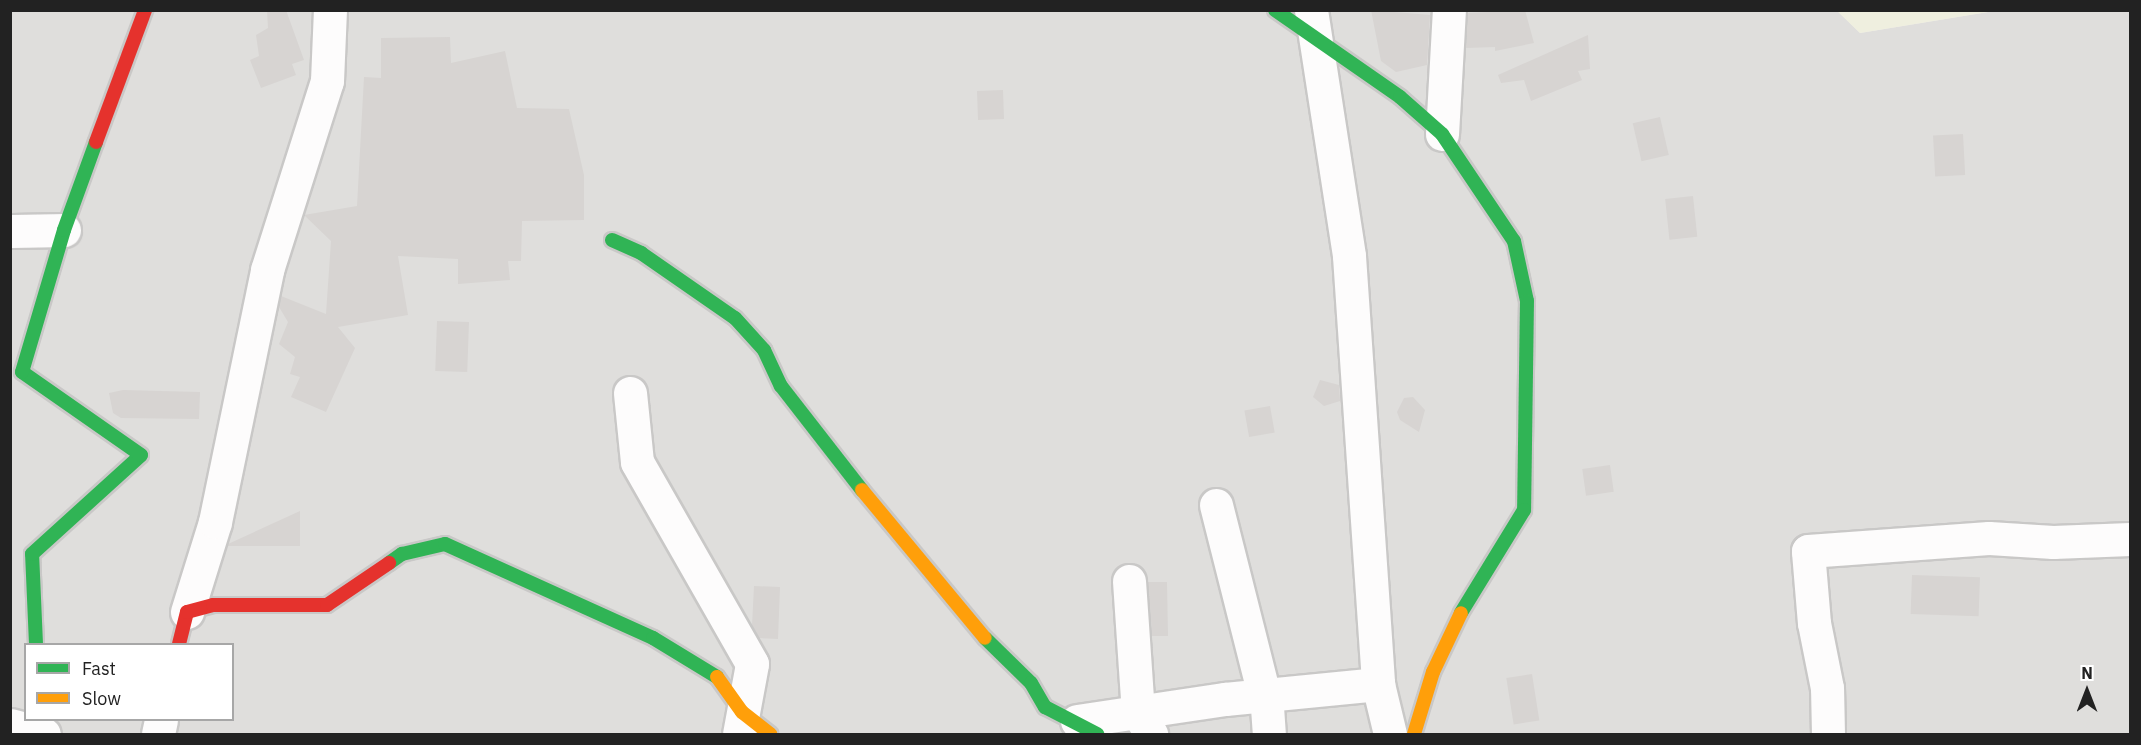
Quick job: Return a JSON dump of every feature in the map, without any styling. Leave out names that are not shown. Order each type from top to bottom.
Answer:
[{"type":"street","points":[[36,643],[32,554],[141,455],[22,372],[64,230],[145,10]]},
{"type":"street","points":[[179,643],[214,522],[267,270],[327,81],[330,10]]},
{"type":"street","points":[[1275,10],[1312,25],[1442,134],[1467,166],[1514,241],[1527,301],[1528,452],[1524,510],[1464,606],[1433,672],[1414,735]]},
{"type":"street","points":[[1442,134],[1449,10]]},
{"type":"street","points":[[1312,25],[1349,256],[1378,684],[1390,735]]},
{"type":"street","points":[[10,231],[64,230]]},
{"type":"street","points":[[612,240],[641,253],[735,318],[764,350],[780,386],[829,451],[914,555],[1031,683],[1045,707],[1087,728],[1144,724],[1263,694],[1378,684]]},
{"type":"street","points":[[630,393],[637,462],[752,664],[740,723]]},
{"type":"street","points":[[1216,506],[1263,694],[1269,735]]},
{"type":"street","points":[[1828,735],[1827,688],[1814,623],[1808,551],[1989,538],[2053,543],[2130,539]]},
{"type":"street","points":[[187,612],[213,605],[327,605],[402,554],[445,544],[653,638],[719,678],[740,723],[770,735]]},
{"type":"street","points":[[1129,581],[1144,724]]},
{"type":"shaded area","points":[[1837,10],[1860,33],[1994,11],[2130,11],[2130,734],[11,734],[10,11]]},
{"type":"green space","points":[[1837,11],[1994,11],[1860,33]]},
{"type":"building","points":[[267,10],[286,10],[304,60],[292,64],[296,75],[261,88],[250,60],[259,56],[256,35],[268,28]]},
{"type":"building","points":[[1371,10],[1430,15],[1427,65],[1396,72],[1381,61]]},
{"type":"building","points":[[1525,10],[1534,43],[1495,51],[1495,47],[1466,48],[1468,13]]},
{"type":"building","points":[[1588,35],[1590,69],[1578,71],[1582,80],[1531,101],[1524,80],[1501,83],[1498,75]]},
{"type":"building","points":[[450,37],[451,63],[505,51],[517,108],[569,109],[584,175],[584,220],[522,221],[521,261],[508,261],[510,280],[458,284],[458,259],[398,256],[408,315],[338,327],[355,348],[326,412],[291,397],[300,377],[290,374],[295,357],[279,344],[288,322],[279,307],[281,296],[326,314],[331,241],[304,215],[357,206],[364,77],[381,78],[381,38]]},
{"type":"building","points":[[1003,90],[1004,119],[978,120],[977,91]]},
{"type":"building","points":[[1660,117],[1669,155],[1641,161],[1633,123]]},
{"type":"building","points":[[1963,134],[1965,175],[1935,177],[1933,136]]},
{"type":"building","points":[[1693,196],[1697,237],[1669,240],[1665,199]]},
{"type":"building","points":[[437,321],[469,322],[467,372],[435,371]]},
{"type":"building","points":[[1320,380],[1339,385],[1340,401],[1324,406],[1313,397]]},
{"type":"building","points":[[123,390],[200,392],[199,419],[121,418],[113,413],[109,393]]},
{"type":"building","points":[[1413,397],[1425,410],[1419,432],[1400,420],[1397,412],[1404,398]]},
{"type":"building","points":[[1270,406],[1275,433],[1249,437],[1244,411]]},
{"type":"building","points":[[1610,465],[1614,492],[1586,496],[1582,469]]},
{"type":"building","points":[[300,511],[300,546],[227,546],[228,544]]},
{"type":"building","points":[[1912,575],[1980,577],[1979,616],[1911,614]]},
{"type":"building","points":[[1148,582],[1167,582],[1168,636],[1152,636]]},
{"type":"building","points":[[754,586],[780,587],[778,639],[759,638],[752,626]]},
{"type":"building","points":[[1532,674],[1539,720],[1514,724],[1506,678]]},
{"type":"traffic: fast","points":[[1275,10],[1400,97],[1442,134],[1514,241],[1527,301],[1524,510],[1461,613]]},
{"type":"traffic: fast","points":[[36,643],[32,554],[141,455],[22,372],[64,230],[96,142]]},
{"type":"traffic: fast","points":[[612,240],[641,253],[735,318],[764,350],[781,386],[862,490]]},
{"type":"traffic: fast","points":[[389,563],[402,554],[445,544],[653,638],[717,677]]},
{"type":"traffic: fast","points":[[985,638],[1031,683],[1045,707],[1097,734]]},
{"type":"traffic: slow","points":[[862,490],[985,638]]},
{"type":"traffic: slow","points":[[1414,734],[1433,672],[1461,613]]},
{"type":"traffic: slow","points":[[717,677],[742,712],[770,734]]},
{"type":"traffic: jam","points":[[96,142],[145,10]]},
{"type":"traffic: jam","points":[[179,643],[187,612],[213,605],[327,605],[389,563]]}]
